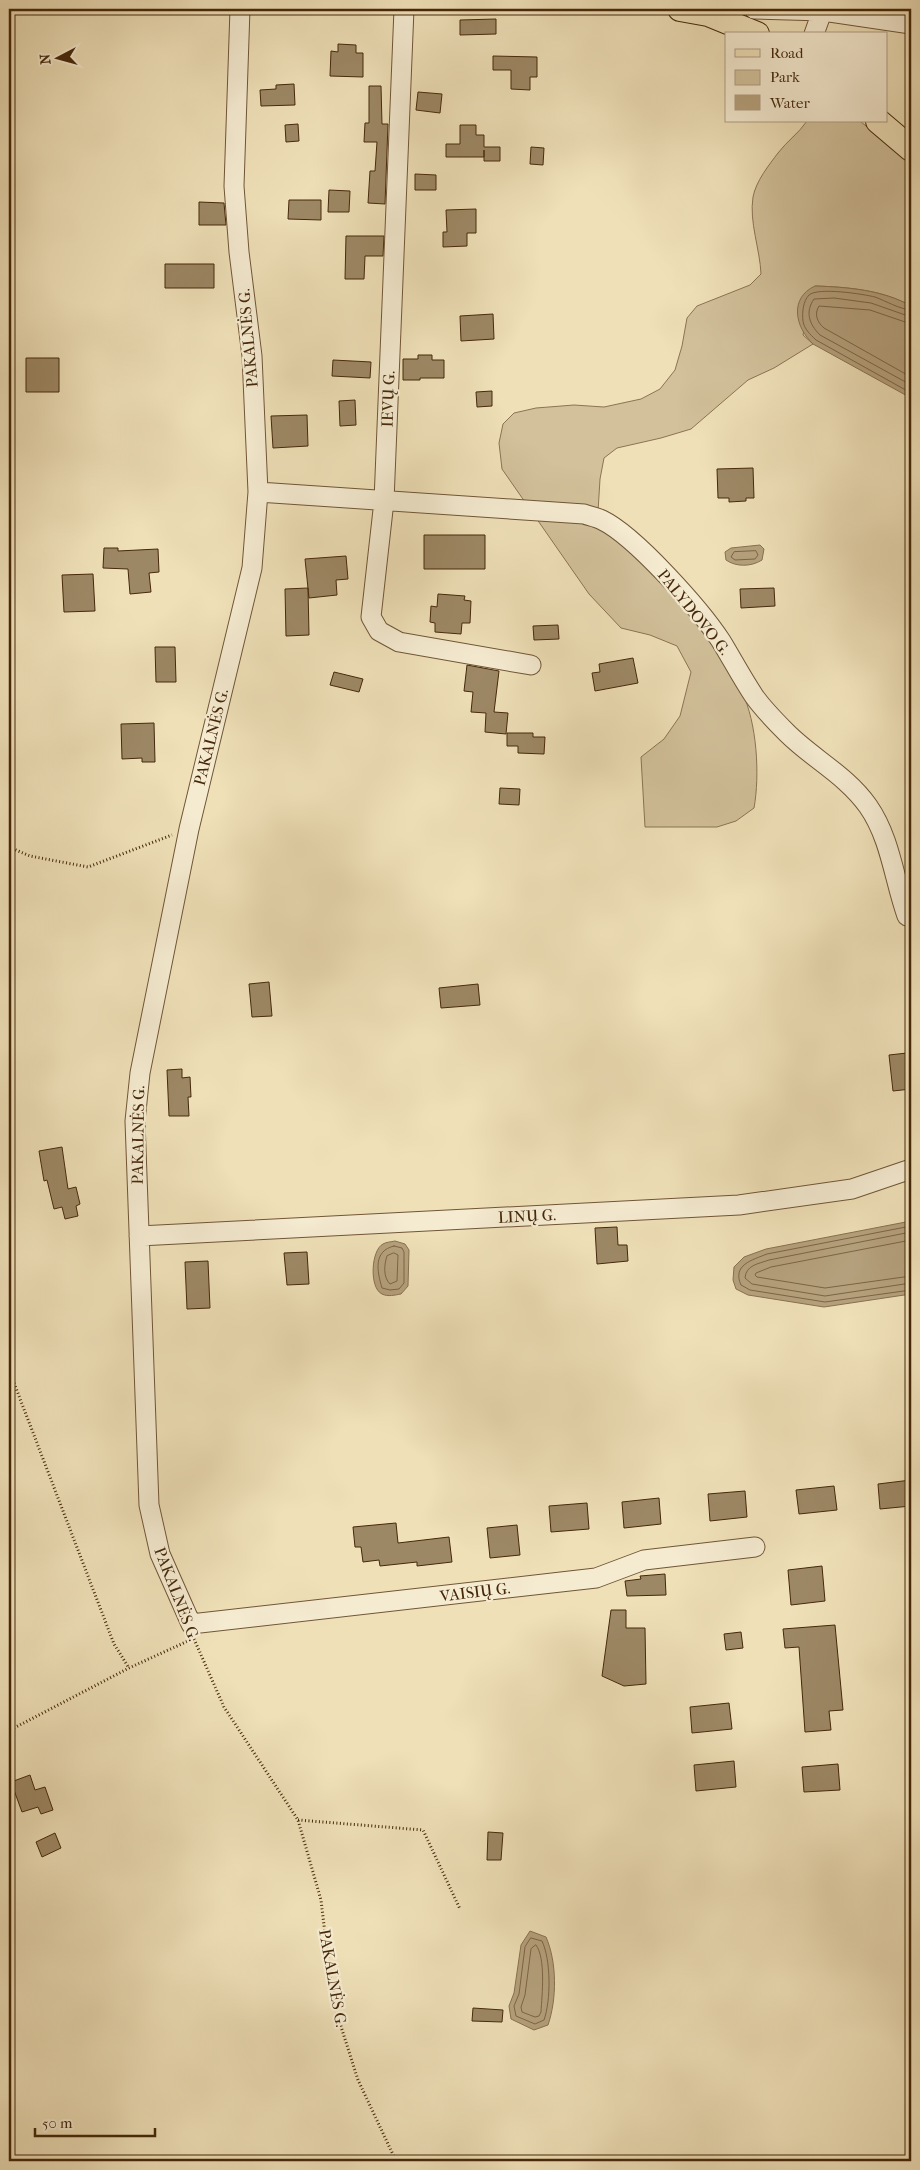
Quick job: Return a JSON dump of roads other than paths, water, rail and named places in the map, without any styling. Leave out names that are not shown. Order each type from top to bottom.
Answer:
[{"type":"main road","points":[[680,9],[708,14],[752,32]]},
{"type":"main road","points":[[879,122],[911,149]]},
{"type":"street","name":"PAKALNĖS G.","points":[[192,1632],[160,1554],[149,1505],[135,1120],[140,1072],[189,829],[252,568],[258,492],[252,356],[239,252],[234,186],[240,9]]},
{"type":"street","name":"IEVŲ G.","points":[[404,9],[384,501],[371,616],[379,630],[399,642],[530,665]]},
{"type":"street","points":[[754,9],[823,10],[911,24]]},
{"type":"street","points":[[815,32],[823,10]]},
{"type":"street","name":"PALYDOVO G.","points":[[258,492],[584,514],[601,520],[618,530],[679,589],[720,639],[755,697],[788,734],[850,785],[869,807],[884,836],[907,916]]},
{"type":"street","name":"LINŲ G.","points":[[139,1236],[739,1205],[852,1189],[911,1168]]},
{"type":"street","name":"VAISIŲ G.","points":[[192,1632],[596,1578],[644,1560],[755,1547]]},
{"type":"water","points":[[815,286],[840,287],[877,293],[911,306],[911,398],[813,344],[807,337],[799,321],[798,305],[807,291]]},
{"type":"water","points":[[760,545],[764,549],[762,560],[758,562],[739,565],[726,560],[725,552],[731,548]]},
{"type":"water","points":[[911,1221],[911,1294],[824,1307],[748,1295],[736,1289],[733,1280],[734,1267],[744,1257],[766,1249]]},
{"type":"water","points":[[395,1241],[405,1244],[409,1250],[408,1286],[401,1294],[392,1296],[382,1294],[378,1290],[373,1277],[373,1269],[379,1248],[384,1243]]},
{"type":"water","points":[[530,1931],[546,1937],[550,1947],[555,1981],[553,2004],[548,2025],[534,2030],[511,2019],[509,2006],[514,1993],[521,1945]]}]
